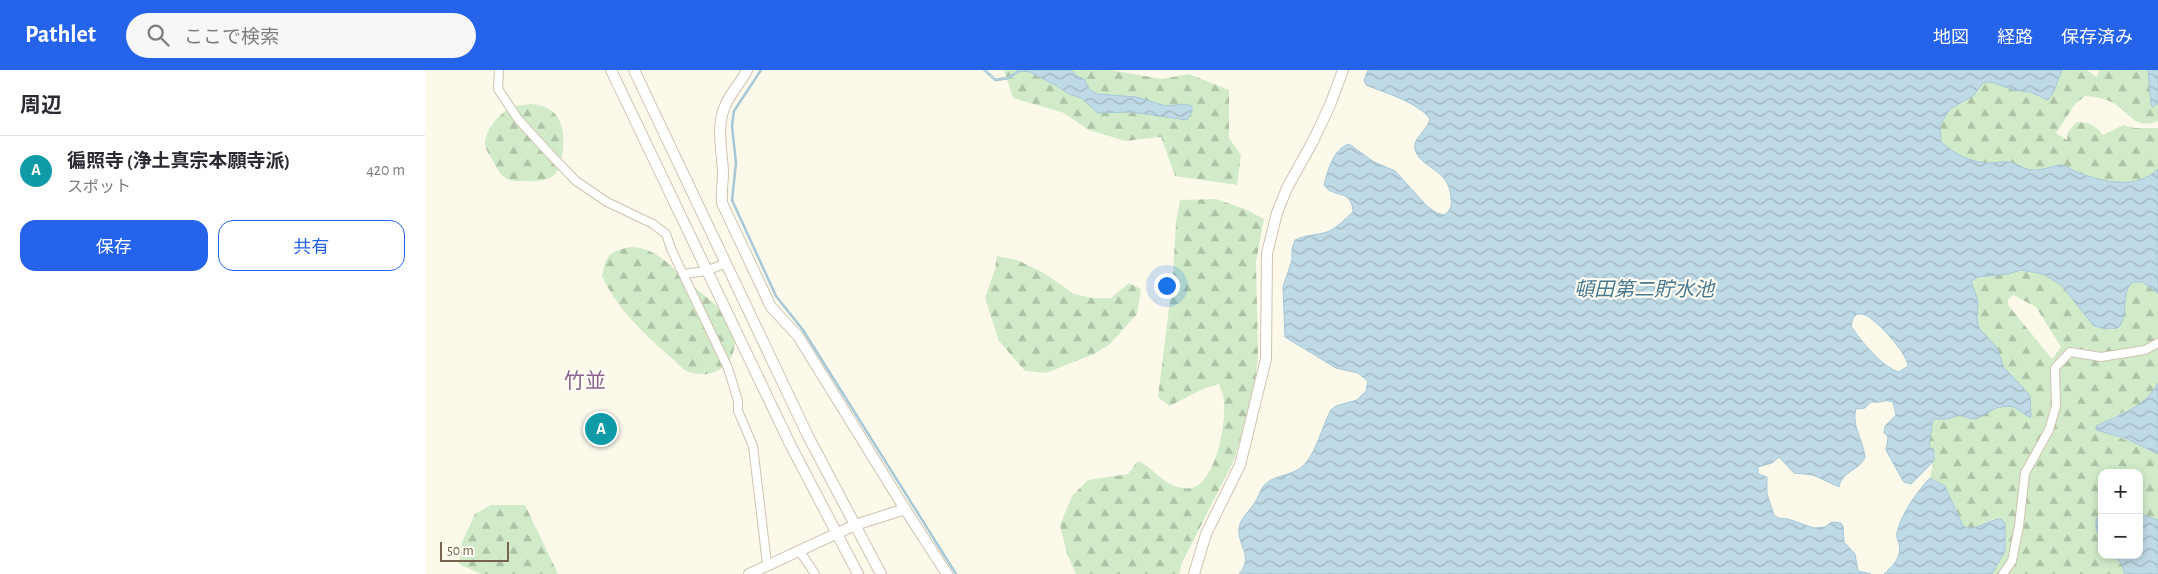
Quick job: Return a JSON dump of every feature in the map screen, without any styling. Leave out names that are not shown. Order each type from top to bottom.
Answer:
[{"type":"street","points":[[499,70],[498,89],[518,119],[576,181],[607,202],[653,224],[666,234],[672,251],[728,368],[738,401],[738,411],[753,446],[767,564]]},
{"type":"street","points":[[611,70],[790,444],[858,574]]},
{"type":"street","points":[[634,70],[808,436],[881,574]]},
{"type":"street","points":[[747,70],[725,105],[722,116],[720,130],[723,203],[771,307],[798,336],[947,574]]},
{"type":"street","points":[[1195,574],[1206,534],[1240,465],[1266,359],[1267,253],[1277,213],[1287,188],[1330,105],[1343,70]]},
{"type":"street","points":[[684,274],[706,271],[726,263]]},
{"type":"street","points":[[2003,574],[2012,562],[2019,526],[2025,473],[2049,430],[2056,406],[2055,368],[2070,352],[2101,358],[2145,350],[2158,343]]},
{"type":"street","points":[[749,574],[767,564],[855,525],[905,509]]},
{"type":"street","points":[[799,550],[815,574]]},
{"type":"green space","points":[[1004,70],[1110,70],[1162,79],[1189,74],[1229,90],[1229,138],[1241,155],[1237,185],[1175,176],[1161,137],[1125,141],[1089,130],[1064,113],[1013,98]]},
{"type":"green space","points":[[2062,70],[2087,70],[2097,77],[2099,70],[2148,70],[2151,105],[2153,107],[2158,103],[2158,121],[2141,123],[2107,100],[2085,96],[2075,104],[2056,133],[2067,140],[2068,132],[2076,122],[2091,125],[2103,135],[2123,125],[2135,128],[2158,128],[2158,169],[2140,180],[2130,182],[2110,181],[2079,173],[2062,165],[2032,170],[2011,162],[1988,163],[1975,161],[1957,154],[1941,142],[1940,125],[1950,109],[1968,100],[1983,83],[1991,82],[2014,90],[2030,92],[2042,98],[2051,97]]},
{"type":"green space","points":[[540,105],[549,109],[559,121],[562,128],[563,146],[559,168],[552,176],[545,180],[518,181],[506,179],[498,170],[486,148],[486,138],[495,121],[504,112],[515,106]]},
{"type":"green space","points":[[1216,199],[1247,210],[1264,219],[1256,262],[1258,355],[1254,391],[1234,460],[1182,563],[1179,574],[1076,574],[1067,554],[1060,525],[1072,496],[1088,480],[1128,474],[1138,461],[1163,480],[1183,488],[1194,487],[1203,481],[1211,470],[1223,426],[1223,398],[1219,384],[1169,406],[1158,397],[1173,276],[1176,222],[1180,200]]},
{"type":"green space","points":[[631,247],[656,254],[663,259],[717,306],[730,320],[735,343],[733,353],[721,369],[712,373],[701,374],[685,370],[653,342],[624,311],[602,276],[605,263],[613,252]]},
{"type":"green space","points":[[997,256],[1017,260],[1044,273],[1074,294],[1092,298],[1111,298],[1129,283],[1141,289],[1137,314],[1110,344],[1094,354],[1046,373],[1025,371],[999,341],[985,298],[995,269]]},
{"type":"green space","points":[[2021,270],[2043,274],[2061,285],[2094,326],[2113,330],[2125,295],[2133,282],[2143,282],[2158,294],[2158,383],[2155,391],[2143,402],[2096,426],[2096,430],[2139,444],[2158,454],[2158,520],[2143,515],[2143,469],[2098,469],[2098,522],[2096,530],[2098,534],[2098,559],[2117,559],[2121,563],[2125,574],[1992,574],[2005,551],[2005,537],[1993,519],[1974,528],[1963,526],[1948,491],[1941,483],[1930,478],[1935,454],[1929,446],[1933,419],[1959,415],[1972,419],[1978,418],[1996,408],[2006,406],[2014,407],[2029,417],[2026,390],[2014,381],[2004,368],[1997,348],[1979,328],[1977,321],[1978,307],[1971,281],[1978,277],[2008,274]],"holes":[[[2013,295],[2036,307],[2061,347],[2052,359],[2008,305],[2008,300]]]},
{"type":"green space","points":[[491,505],[525,505],[558,574],[481,574],[459,564],[461,544],[475,514]]},
{"type":"water","points":[[983,70],[986,70],[996,79],[1008,77],[1019,70],[1071,70],[1077,76],[1084,79],[1090,90],[1097,94],[1136,97],[1166,106],[1185,104],[1192,106],[1192,112],[1187,120],[1131,112],[1098,113],[1081,98],[1069,94],[1030,72],[1021,71],[1008,79],[995,81]]},
{"type":"water","name":"頓田第二貯水池","points":[[1368,70],[2062,70],[2054,91],[2048,100],[2030,92],[2014,90],[1991,82],[1983,83],[1973,96],[1950,109],[1940,125],[1941,142],[1957,154],[1975,161],[1988,163],[2011,162],[2032,170],[2062,165],[2079,173],[2110,181],[2130,182],[2140,180],[2158,169],[2158,294],[2143,282],[2133,282],[2126,293],[2122,323],[2118,328],[2106,329],[2094,326],[2061,285],[2043,274],[2021,270],[2008,274],[1978,277],[1971,281],[1978,301],[1977,321],[1979,328],[1997,348],[2004,368],[2030,395],[2031,417],[2014,407],[2006,406],[1996,408],[1978,418],[1972,419],[1959,415],[1948,419],[1933,419],[1929,446],[1934,450],[1934,461],[1911,484],[1904,482],[1886,450],[1888,437],[1884,433],[1885,426],[1896,415],[1893,402],[1889,401],[1872,402],[1865,408],[1856,409],[1856,427],[1865,458],[1843,478],[1839,487],[1813,475],[1794,473],[1779,457],[1772,463],[1758,467],[1758,474],[1767,477],[1767,494],[1774,515],[1778,518],[1788,519],[1814,528],[1825,527],[1832,522],[1841,523],[1843,526],[1844,542],[1855,554],[1858,571],[1871,574],[1239,574],[1244,567],[1245,553],[1239,534],[1239,527],[1262,488],[1267,482],[1296,471],[1303,466],[1319,440],[1331,410],[1336,406],[1357,400],[1366,391],[1368,381],[1358,373],[1336,368],[1285,337],[1283,287],[1292,260],[1292,249],[1295,240],[1327,232],[1353,212],[1352,205],[1346,197],[1332,192],[1324,185],[1329,167],[1335,155],[1349,144],[1374,162],[1395,171],[1428,207],[1437,213],[1444,215],[1450,210],[1451,198],[1445,180],[1422,161],[1415,149],[1418,138],[1430,119],[1418,108],[1366,85],[1364,80]],"holes":[[[1857,314],[1870,318],[1883,330],[1903,354],[1908,366],[1899,372],[1886,365],[1872,353],[1851,326],[1853,318]]]},
{"type":"water","points":[[2148,70],[2158,70],[2158,103],[2153,107],[2151,105]]},
{"type":"water","points":[[2158,383],[2158,454],[2127,439],[2096,430],[2096,426],[2122,414],[2147,398]]},
{"type":"water","points":[[1930,478],[1945,486],[1963,526],[1972,528],[2001,519],[2005,523],[2005,551],[1992,574],[1884,574],[1898,557],[1900,549],[1897,534],[1902,518],[1915,496]]},
{"type":"water","points":[[2143,515],[2158,520],[2158,574],[2125,574],[2121,563],[2117,559],[2143,559]]},
{"type":"water","points":[[2098,517],[2098,534],[2096,526]]},
{"type":"waterway","points":[[761,70],[734,111],[732,126],[736,163],[732,200],[776,296],[803,330],[956,574]]},
{"type":"place","name":"徧照寺 (浄土真宗本願寺派)","points":[[601,429]]},
{"type":"district","name":"竹並","points":[[585,381]]}]
